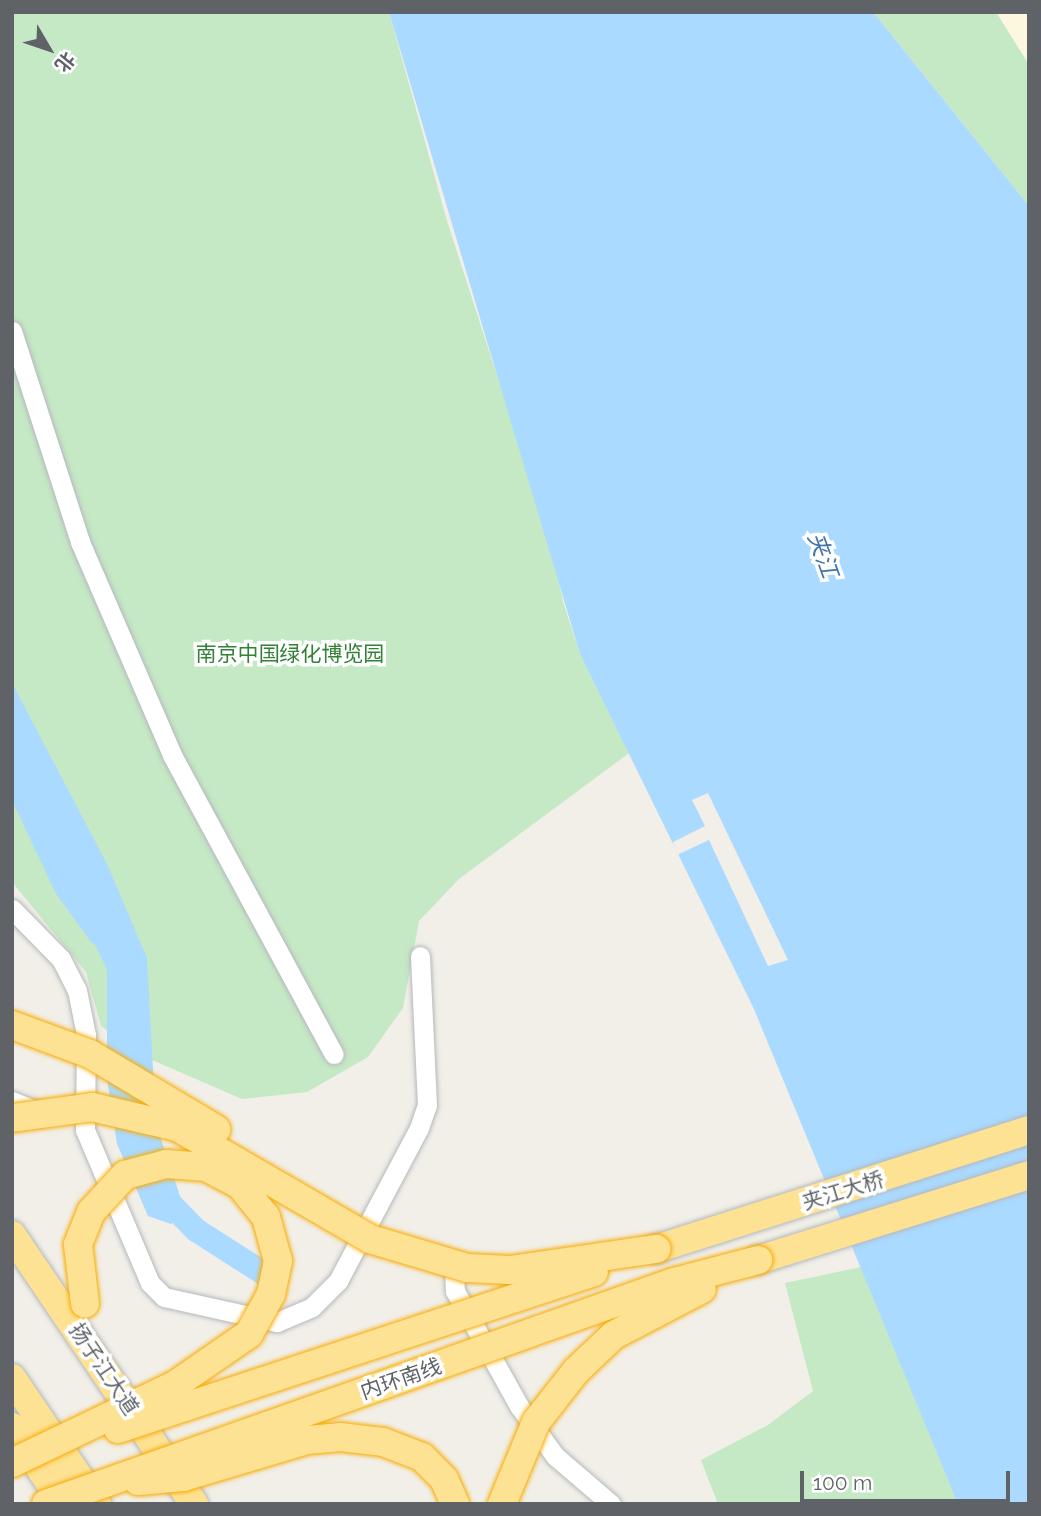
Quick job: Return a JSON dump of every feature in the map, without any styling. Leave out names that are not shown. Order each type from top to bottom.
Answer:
[{"type":"highway","points":[[12,1025],[90,1054],[173,1100],[267,1175]]},
{"type":"highway","points":[[12,1118],[57,1108],[134,1112],[177,1126],[267,1175],[370,1238],[467,1268],[510,1270],[656,1249]]},
{"type":"highway","name":"夹江大桥","points":[[656,1249],[1029,1130]]},
{"type":"highway","points":[[12,1464],[175,1385],[249,1334],[271,1294],[278,1261],[267,1217],[240,1185],[206,1167],[166,1164],[125,1175],[91,1212],[78,1245],[94,1352]]},
{"type":"highway","name":"夹江大桥","points":[[758,1260],[1029,1175]]},
{"type":"highway","name":"扬子江大道","points":[[12,1235],[94,1352],[194,1504]]},
{"type":"highway","name":"内环南线","points":[[12,1464],[656,1249]]},
{"type":"highway","points":[[502,1504],[536,1422],[576,1371],[614,1335],[758,1260]]},
{"type":"highway","name":"内环南线","points":[[46,1504],[102,1494],[674,1282],[758,1260]]},
{"type":"highway","points":[[12,1378],[102,1494],[183,1477],[340,1437],[383,1442],[422,1457],[444,1479],[455,1504]]},
{"type":"highway","points":[[12,1427],[64,1504]]},
{"type":"lane","points":[[12,331],[80,542],[172,755],[334,1054]]},
{"type":"lane","points":[[12,909],[61,959],[77,990],[86,1035],[85,1130],[122,1209],[134,1251],[164,1297],[277,1322],[312,1307],[338,1280],[427,1105],[420,956]]},
{"type":"lane","points":[[12,1101],[85,1130]]},
{"type":"lane","points":[[454,1267],[455,1291],[519,1406],[555,1455],[611,1504]]},
{"type":"shaded area","points":[[996,12],[1029,12],[1029,65]]},
{"type":"green space","name":"南京中国绿化博览园","points":[[12,12],[389,12],[447,221],[544,521],[564,605],[580,654],[629,753],[459,879],[419,921],[403,1008],[368,1057],[307,1092],[242,1099],[145,1057],[101,1026],[86,972],[12,882]]},
{"type":"green space","points":[[873,12],[996,12],[1029,65],[1029,206]]},
{"type":"green space","points":[[885,1262],[1004,1504],[718,1504],[701,1460],[768,1425],[813,1391],[785,1283]]},
{"type":"water","name":"夹江","points":[[389,12],[873,12],[1029,206],[1029,1504],[958,1504],[754,1009],[580,654]]},
{"type":"water","points":[[12,683],[107,864],[147,958],[156,1124],[181,1199],[181,1215],[171,1224],[148,1216],[117,1144],[107,1079],[107,970],[12,763]]},
{"type":"pier","points":[[708,793],[788,960],[768,966],[709,840],[677,855],[673,842],[705,826],[692,800]]},
{"type":"waterway","points":[[12,772],[66,887],[100,934]]},
{"type":"waterway","points":[[159,1192],[196,1230],[268,1276]]}]
